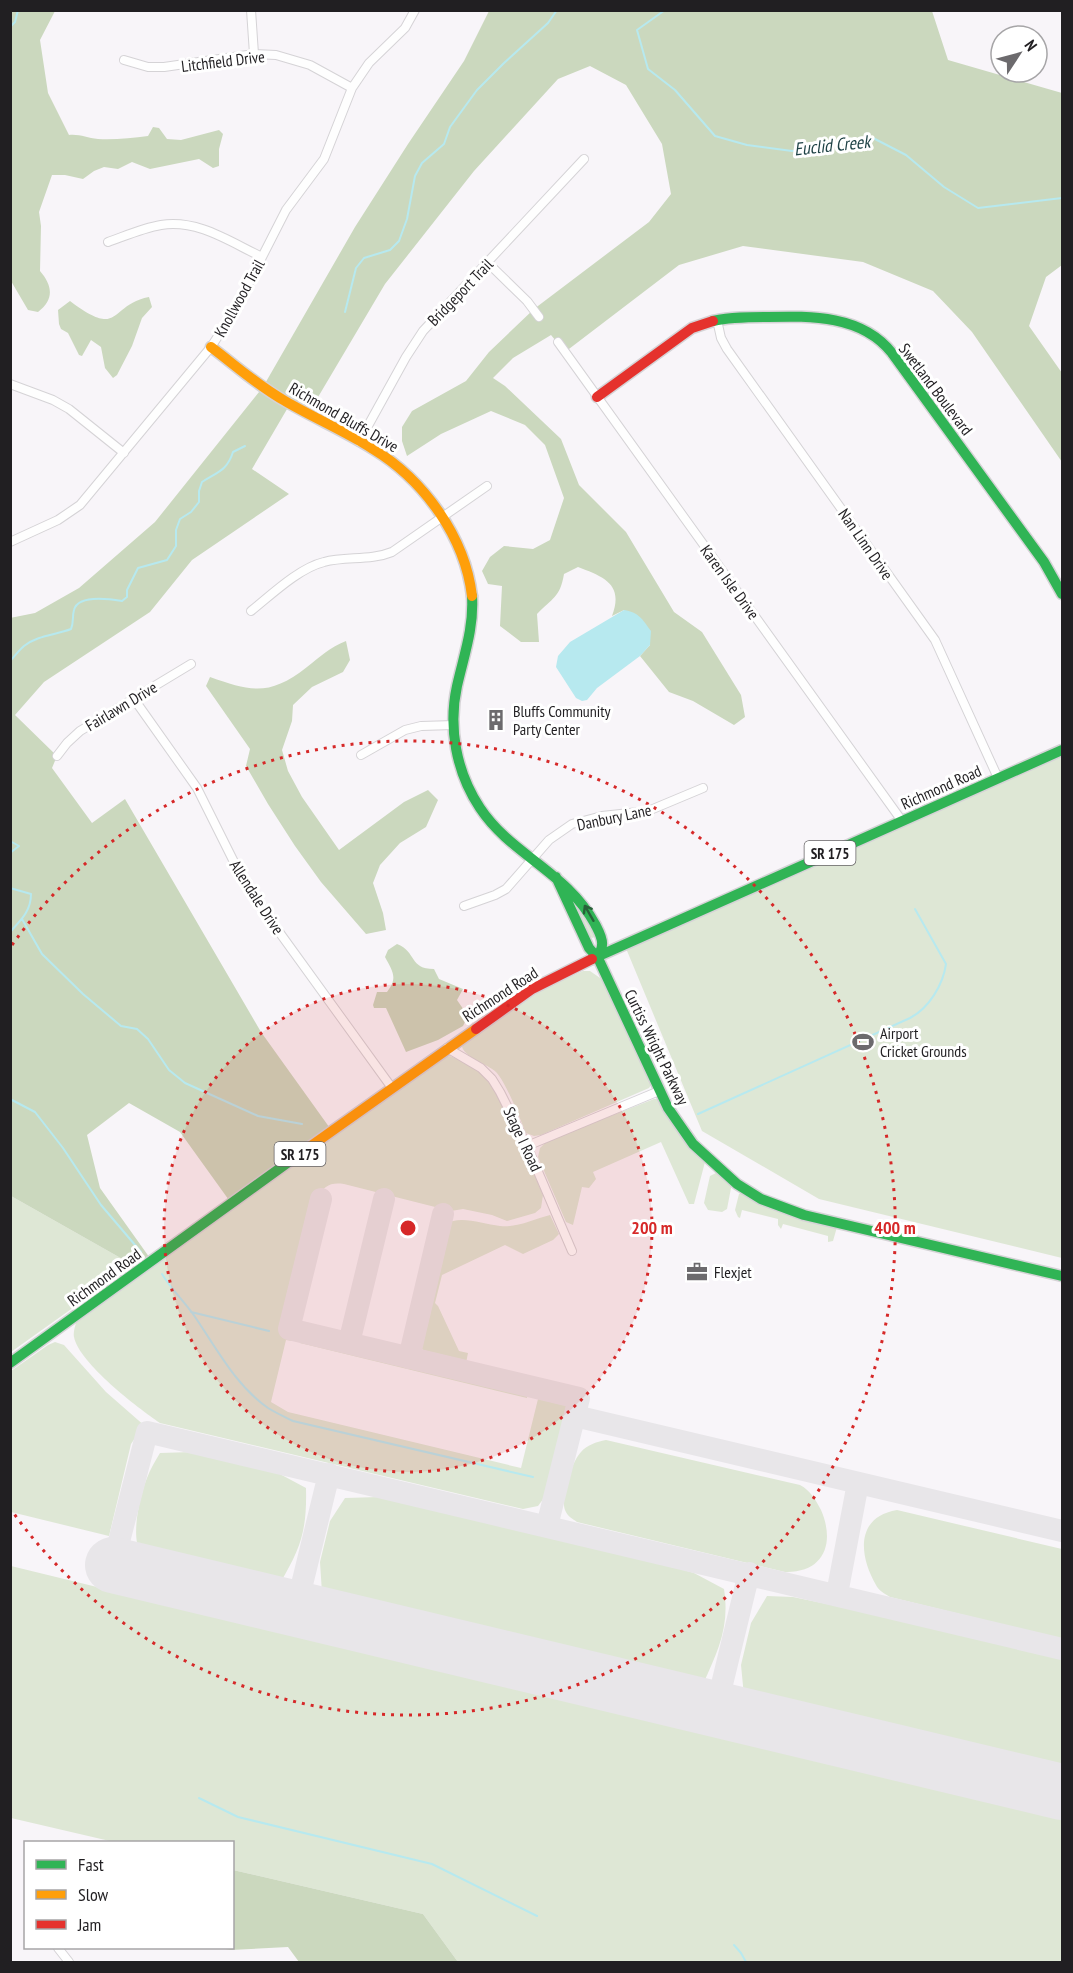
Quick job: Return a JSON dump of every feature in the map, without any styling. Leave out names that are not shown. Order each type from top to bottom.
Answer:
[{"type":"street","points":[[251,10],[254,54]]},
{"type":"street","name":"Knollwood Trail","points":[[10,542],[51,524],[73,510],[87,497],[211,347],[235,310],[291,204],[326,155],[351,88],[369,63],[405,28],[415,10]]},
{"type":"street","name":"Litchfield Drive","points":[[124,60],[148,67],[164,67],[254,54],[276,55],[298,61],[351,88]]},
{"type":"street","name":"Bridgeport Trail","points":[[359,442],[423,331],[584,159]]},
{"type":"street","points":[[108,242],[162,225],[185,225],[214,233],[262,257]]},
{"type":"street","points":[[488,263],[527,301],[539,317]]},
{"type":"street","name":"Swetland Boulevard","points":[[597,397],[692,328],[705,322],[758,317],[824,317],[834,318],[854,326],[881,340],[898,361],[1044,562],[1062,594]]},
{"type":"street","name":"Nan Linn Drive","points":[[717,320],[721,338],[727,349],[935,640],[998,778]]},
{"type":"street","name":"Karen Isle Drive","points":[[558,342],[902,821]]},
{"type":"street","name":"Richmond Bluffs Drive","points":[[211,347],[277,396],[398,465],[420,488],[454,537],[470,582],[472,603],[470,632],[456,690],[454,725],[458,760],[476,801],[495,826],[566,884],[580,899],[603,943],[598,958]]},
{"type":"street","points":[[10,384],[53,400],[69,409],[124,453]]},
{"type":"street","points":[[251,611],[315,565],[334,560],[384,556],[405,545],[487,486]]},
{"type":"street","name":"Fairlawn Drive","points":[[57,756],[80,731],[191,664]]},
{"type":"street","name":"Allendale Drive","points":[[134,699],[197,788],[249,889],[392,1088]]},
{"type":"street","points":[[361,755],[405,730],[421,726],[454,725]]},
{"type":"street","name":"Richmond Road","points":[[10,1363],[532,989],[553,977],[1062,750]]},
{"type":"street","name":"Danbury Lane","points":[[464,906],[501,892],[556,834],[572,824],[602,816],[648,811],[703,788]]},
{"type":"street","name":"Curtiss Wright Parkway","points":[[598,958],[659,1091],[684,1131],[711,1162],[737,1184],[761,1198],[804,1215],[1062,1276]]},
{"type":"street","name":"Stage I Road","points":[[447,1048],[481,1068],[492,1079],[527,1146],[572,1251]]},
{"type":"street","points":[[527,1146],[659,1091]]},
{"type":"street","points":[[59,1949],[69,1962]]},
{"type":"green space","points":[[10,11],[55,11],[40,40],[48,93],[69,135],[98,139],[129,138],[148,136],[153,127],[159,128],[167,139],[181,140],[219,130],[223,134],[219,149],[219,166],[213,168],[199,159],[150,169],[132,162],[118,169],[104,167],[83,179],[52,175],[39,212],[40,271],[47,281],[50,292],[47,302],[38,312],[28,310],[11,281]]},
{"type":"green space","points":[[489,11],[932,11],[948,60],[989,72],[989,84],[1031,84],[1062,93],[1062,265],[1046,277],[1029,326],[1062,373],[1062,462],[972,332],[933,291],[863,262],[743,246],[679,265],[565,352],[551,335],[513,358],[493,378],[505,386],[561,439],[579,485],[626,532],[674,612],[702,632],[741,695],[745,717],[734,725],[693,701],[669,692],[640,656],[650,645],[624,610],[612,616],[615,596],[609,583],[596,574],[578,567],[564,574],[558,593],[537,614],[539,642],[521,642],[500,626],[502,586],[488,584],[482,571],[490,557],[504,546],[533,549],[550,540],[564,498],[545,445],[525,425],[491,411],[441,434],[407,456],[402,441],[402,427],[412,411],[466,381],[489,352],[534,309],[649,222],[671,194],[662,144],[626,85],[590,66],[558,79],[474,171],[385,284],[308,414],[290,404],[252,469],[289,494],[192,560],[150,612],[44,682],[15,715],[57,756],[52,768],[92,823],[125,799],[261,1032],[332,1131],[231,1203],[180,1132],[129,1103],[87,1135],[100,1188],[152,1261],[140,1269],[11,1196],[10,618],[35,613],[79,588],[155,522],[263,387],[355,227],[464,61]]},
{"type":"green space","points":[[149,297],[152,307],[142,318],[132,346],[117,375],[113,378],[105,368],[101,347],[91,340],[82,356],[79,355],[68,333],[61,329],[59,324],[58,310],[70,301],[99,318],[107,319],[114,317],[136,301]]},
{"type":"green space","points":[[346,641],[350,660],[343,672],[312,687],[293,705],[292,721],[282,750],[288,771],[302,797],[339,850],[404,802],[428,790],[438,800],[426,827],[400,843],[380,865],[373,883],[386,930],[366,934],[321,882],[295,846],[246,766],[250,749],[206,686],[210,677],[249,688],[271,687],[294,676],[330,649]]},
{"type":"green space","name":"Airport Cricket Grounds","points":[[1062,750],[1062,1258],[819,1199],[702,1131],[625,946]]},
{"type":"green space","points":[[565,888],[589,921],[595,936],[593,938],[590,937]]},
{"type":"green space","points":[[397,944],[408,951],[420,966],[434,969],[439,979],[463,989],[457,1000],[468,1016],[463,1026],[438,1040],[406,1052],[386,1008],[374,1008],[373,1005],[377,992],[387,992],[392,983],[392,971],[385,957],[388,950]]},
{"type":"green space","points":[[583,971],[590,971],[603,980],[651,1085],[649,1088],[534,1136],[526,1133],[508,1092],[496,1072],[472,1058],[462,1047],[543,989]]},
{"type":"green space","points":[[450,1056],[473,1066],[490,1081],[504,1104],[543,1195],[541,1208],[535,1213],[507,1221],[492,1215],[463,1209],[451,1211],[344,1184],[331,1184],[322,1190],[317,1198],[288,1330],[294,1335],[292,1341],[286,1340],[271,1402],[288,1412],[521,1468],[538,1399],[547,1395],[565,1399],[567,1408],[544,1498],[538,1506],[523,1509],[160,1423],[111,1384],[86,1359],[74,1337],[76,1323],[441,1059]]},
{"type":"green space","points":[[659,1099],[705,1162],[694,1204],[689,1204],[661,1142],[593,1172],[596,1179],[589,1188],[582,1187],[573,1225],[566,1222],[538,1157],[540,1148],[547,1141]]},
{"type":"green space","points":[[718,1172],[732,1183],[727,1209],[722,1212],[708,1210],[704,1203],[710,1176]]},
{"type":"green space","points":[[743,1192],[837,1227],[833,1241],[828,1242],[828,1236],[783,1224],[781,1229],[778,1219],[742,1210],[740,1218],[738,1217],[735,1210],[739,1194]]},
{"type":"green space","points":[[11,1196],[133,1265],[11,1352]]},
{"type":"green space","points":[[550,1215],[559,1234],[553,1240],[523,1254],[505,1245],[442,1275],[435,1303],[459,1351],[468,1353],[465,1368],[434,1360],[428,1356],[420,1344],[419,1335],[445,1224],[465,1220],[506,1226]]},
{"type":"green space","points":[[308,1338],[522,1389],[527,1393],[527,1398],[300,1343],[302,1339]]},
{"type":"green space","points":[[55,1342],[64,1345],[106,1392],[146,1427],[139,1432],[131,1444],[109,1536],[11,1512],[11,1371]]},
{"type":"green space","points":[[606,1440],[800,1485],[815,1499],[821,1510],[827,1533],[823,1553],[818,1561],[809,1567],[799,1571],[785,1572],[577,1522],[567,1514],[564,1504],[565,1488],[571,1471],[583,1450],[592,1444]]},
{"type":"green space","points":[[192,1452],[278,1473],[306,1488],[304,1527],[298,1549],[280,1583],[141,1552],[136,1537],[137,1516],[144,1485],[151,1469],[160,1453]]},
{"type":"green space","points":[[379,1497],[592,1544],[694,1573],[724,1589],[724,1627],[718,1649],[703,1684],[322,1593],[320,1562],[330,1521],[345,1498]]},
{"type":"green space","points":[[897,1510],[1062,1549],[1062,1639],[890,1597],[878,1589],[866,1562],[864,1539],[867,1529],[874,1521],[883,1514]]},
{"type":"green space","points":[[11,1566],[97,1587],[99,1580],[1062,1811],[1062,1962],[458,1962],[423,1914],[234,1870],[234,1841],[110,1841],[11,1818]]},
{"type":"green space","points":[[767,1596],[793,1597],[832,1605],[1062,1658],[1062,1771],[744,1696],[741,1665],[751,1623]]},
{"type":"green space","points":[[234,1870],[423,1914],[458,1962],[299,1962],[288,1947],[231,1950],[226,1949],[234,1949]]},
{"type":"water","points":[[624,610],[640,617],[651,631],[650,645],[640,656],[597,688],[587,700],[582,701],[576,698],[556,667],[558,656],[570,642]]},
{"type":"waterway","points":[[10,27],[15,22],[18,10]]},
{"type":"waterway","points":[[345,312],[356,268],[364,258],[390,250],[399,241],[407,219],[415,176],[422,163],[444,144],[450,127],[477,90],[548,23],[557,10]]},
{"type":"waterway","name":"Euclid Creek","points":[[665,10],[637,30],[648,69],[675,90],[715,136],[747,145],[792,151],[873,138],[906,155],[944,187],[978,208],[1062,198]]},
{"type":"waterway","points":[[10,661],[29,642],[71,629],[74,610],[82,602],[95,599],[122,601],[127,597],[127,590],[138,568],[167,560],[176,546],[176,530],[180,519],[191,512],[199,502],[202,482],[221,470],[228,463],[233,452],[245,446]]},
{"type":"waterway","points":[[10,841],[19,846],[10,853]]},
{"type":"waterway","points":[[10,888],[31,894],[27,910],[10,932]]},
{"type":"waterway","points":[[698,1114],[917,1014],[934,995],[946,964],[915,909]]},
{"type":"waterway","points":[[22,919],[42,954],[83,994],[121,1026],[137,1029],[148,1039],[169,1070],[185,1083],[258,1116],[302,1124]]},
{"type":"waterway","points":[[10,1099],[35,1112],[63,1148],[101,1205],[141,1252]]},
{"type":"waterway","points":[[162,1274],[193,1314],[236,1377],[256,1399],[274,1412],[293,1421],[533,1477]]},
{"type":"waterway","points":[[191,1312],[269,1331]]},
{"type":"waterway","points":[[199,1798],[238,1817],[432,1864],[537,1916]]},
{"type":"waterway","points":[[734,1945],[746,1962]]},
{"type":"taxiway","points":[[321,1199],[289,1329],[579,1398],[547,1526]]},
{"type":"taxiway","points":[[349,1343],[384,1199]]},
{"type":"taxiway","points":[[409,1358],[443,1214]]},
{"type":"taxiway","points":[[575,1416],[1062,1531]]},
{"type":"taxiway","points":[[113,1565],[147,1432],[1062,1649]]},
{"type":"taxiway","points":[[296,1609],[329,1474]]},
{"type":"taxiway","points":[[837,1594],[858,1483]]},
{"type":"taxiway","points":[[716,1709],[749,1573]]},
{"type":"runway","points":[[113,1565],[1062,1792]]},
{"type":"traffic: fast","points":[[713,321],[747,317],[801,317],[835,320],[866,331],[880,341],[892,353],[1044,562],[1062,594]]},
{"type":"traffic: fast","points":[[472,596],[470,630],[457,686],[453,717],[456,749],[465,780],[480,808],[507,839],[570,891],[583,906],[601,937],[602,947],[598,958]]},
{"type":"traffic: fast","points":[[592,959],[1062,750]]},
{"type":"traffic: fast","points":[[556,877],[589,948],[598,958],[668,1108],[693,1144],[737,1184],[761,1199],[804,1215],[1062,1276]]},
{"type":"traffic: fast","points":[[10,1363],[308,1148]]},
{"type":"traffic: slow","points":[[211,347],[275,395],[362,442],[392,462],[409,477],[439,512],[451,532],[461,552],[472,596]]},
{"type":"traffic: slow","points":[[308,1148],[476,1029]]},
{"type":"traffic: jam","points":[[597,397],[692,328],[713,321]]},
{"type":"traffic: jam","points":[[476,1029],[532,989],[592,959]]},
{"type":"place","name":"Bluffs Community Party Center","points":[[496,720]]},
{"type":"place","name":"Airport Cricket Grounds","points":[[863,1042]]},
{"type":"place","name":"Flexjet","points":[[697,1272]]}]
